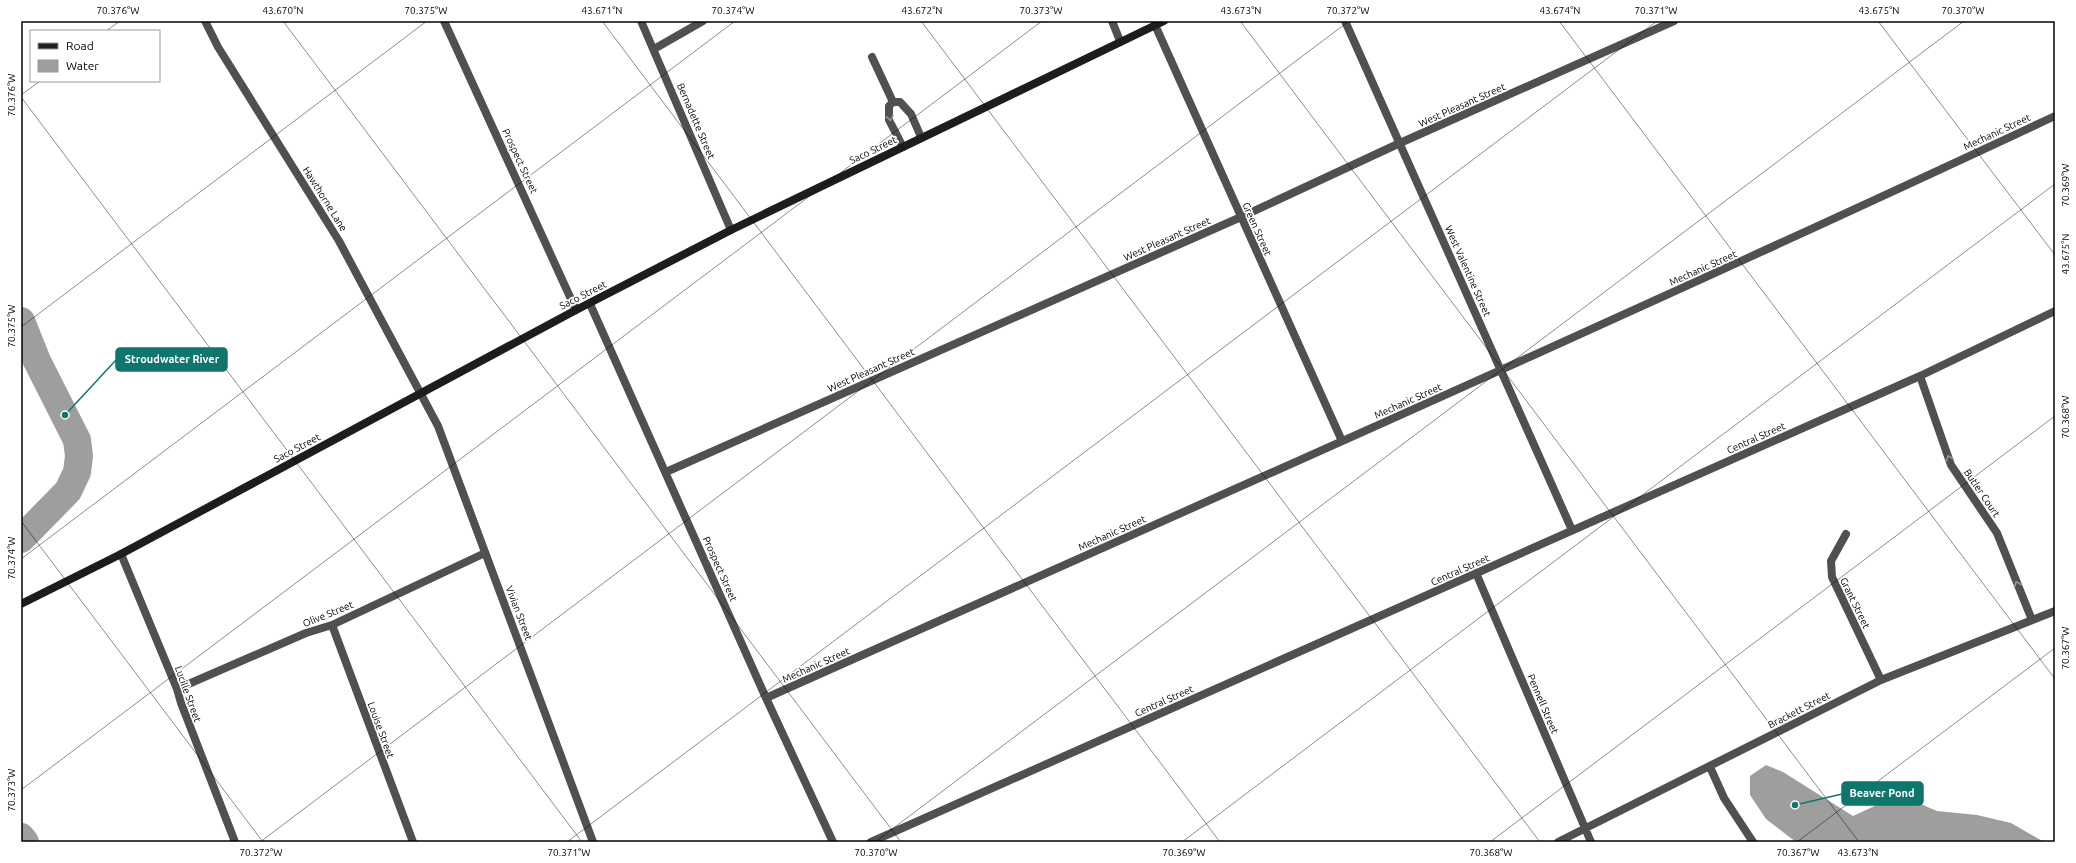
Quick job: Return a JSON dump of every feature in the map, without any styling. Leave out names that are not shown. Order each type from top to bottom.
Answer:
[{"type":"main road","name":"Saco Street","points":[[21,604],[121,554],[421,392],[731,230],[1164,21]]},
{"type":"street","name":"Hawthorne Lane","points":[[205,21],[218,47],[339,241],[421,392]]},
{"type":"street","name":"Prospect Street","points":[[444,21],[576,310]]},
{"type":"street","name":"Bernadette Street","points":[[641,21],[654,48],[731,230]]},
{"type":"street","points":[[654,48],[703,21]]},
{"type":"street","points":[[1112,21],[1120,41]]},
{"type":"street","name":"West Valentine Street","points":[[1345,21],[1502,370],[1572,530]]},
{"type":"street","name":"West Pleasant Street","points":[[666,472],[1241,217],[1674,21]]},
{"type":"street","name":"Green Street","points":[[1155,25],[1342,441]]},
{"type":"street","points":[[872,57],[893,102]]},
{"type":"street","points":[[903,146],[889,120],[889,106],[893,102],[900,102],[911,114],[921,137]]},
{"type":"street","name":"Mechanic Street","points":[[766,698],[1502,370],[1807,232],[2055,116]]},
{"type":"street","name":"Prospect Street","points":[[590,304],[766,698],[833,842]]},
{"type":"street","name":"Central Street","points":[[871,842],[1920,376],[2055,311]]},
{"type":"street","name":"Butler Court","points":[[1920,376],[1951,465],[1997,533],[2032,620]]},
{"type":"street","name":"Vivian Street","points":[[421,392],[438,426],[593,842]]},
{"type":"street","name":"Grant Street","points":[[1846,534],[1831,561],[1832,577],[1881,680]]},
{"type":"street","name":"Olive Street","points":[[177,689],[306,633],[332,625],[485,553]]},
{"type":"street","name":"Lucille Street","points":[[121,554],[177,689],[181,704],[235,842]]},
{"type":"street","name":"Pennell Street","points":[[1476,573],[1591,842]]},
{"type":"street","name":"Brackett Street","points":[[1558,842],[1881,680],[2055,611]]},
{"type":"street","name":"Louise Street","points":[[332,625],[413,842]]},
{"type":"street","points":[[1710,767],[1724,798],[1753,842]]},
{"type":"water","points":[[1766,765],[1783,772],[1853,816],[1881,803],[1904,797],[1937,811],[1977,815],[2011,823],[2044,842],[1796,842],[1766,819],[1750,795],[1750,776]]},
{"type":"waterway","points":[[21,321],[37,361],[77,440],[79,456],[77,472],[68,491],[21,539]]},
{"type":"waterway","points":[[21,837],[25,842]]},
{"type":"place","name":"Stroudwater River","points":[[65,415]]},
{"type":"place","name":"Beaver Pond","points":[[1795,805]]}]
